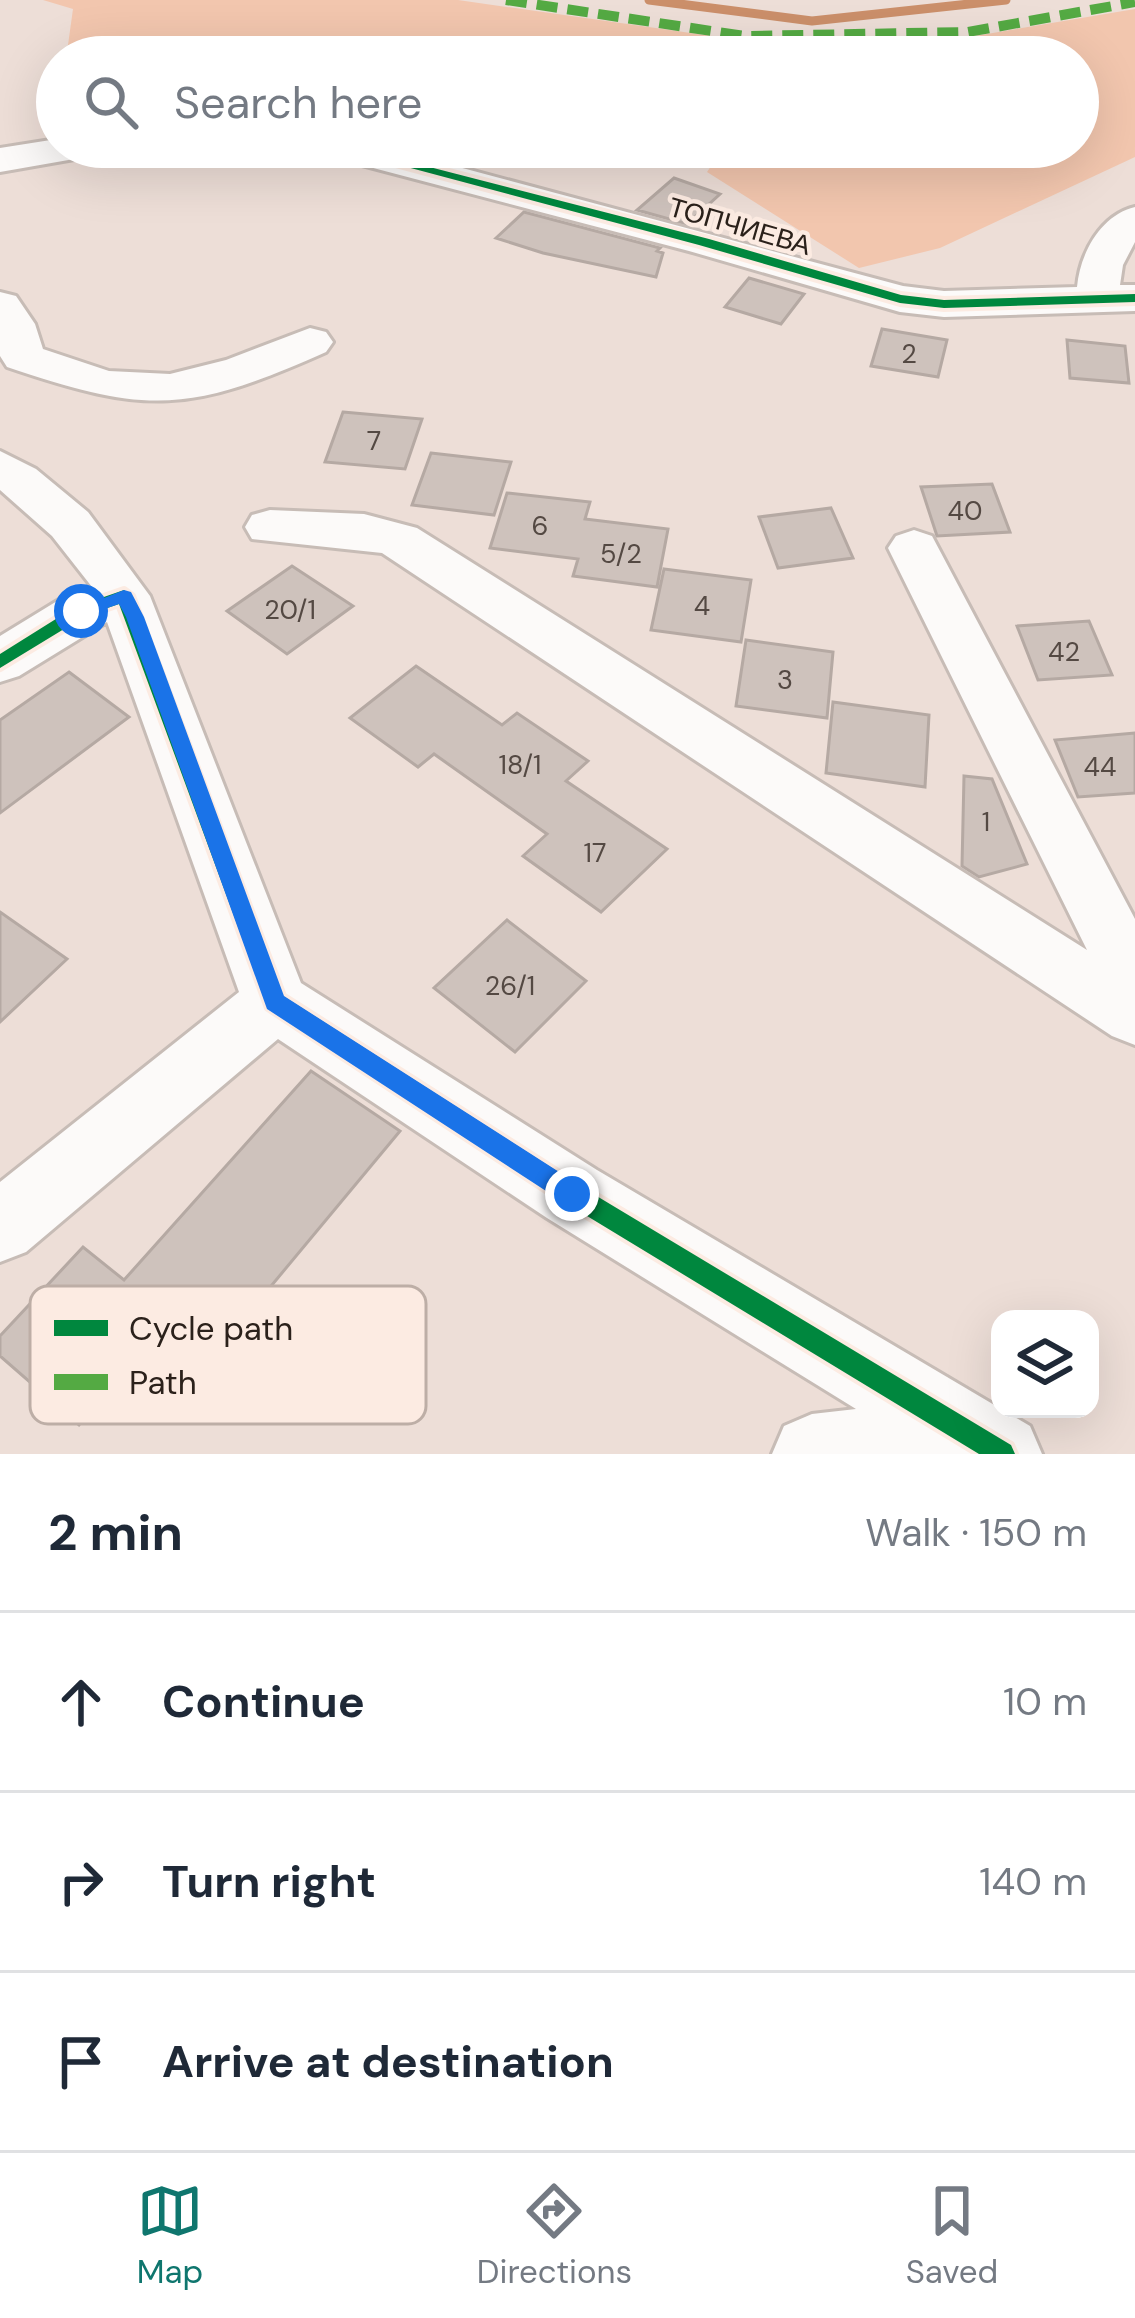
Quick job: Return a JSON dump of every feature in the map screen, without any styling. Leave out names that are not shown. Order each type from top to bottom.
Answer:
[{"type":"street","points":[[0,160],[36,154]]},
{"type":"street","name":"ТОПЧИЕВА","points":[[419,168],[900,299],[944,304],[1117,298]]},
{"type":"street","points":[[1117,298],[1096,277],[1102,261],[1135,219]]},
{"type":"street","points":[[0,305],[13,324],[12,365],[120,387],[170,388],[236,375],[310,341]]},
{"type":"street","points":[[0,467],[42,494],[104,561],[124,596],[275,1002],[572,1194],[985,1446]]},
{"type":"street","points":[[270,527],[364,531],[399,540],[1135,1016]]},
{"type":"street","points":[[914,548],[1135,982]]},
{"type":"street","points":[[0,662],[81,611],[124,596]]},
{"type":"street","points":[[0,1227],[275,1002]]},
{"type":"street","points":[[812,1454],[985,1446]]},
{"type":"shaded area","points":[[43,0],[458,0],[712,36],[69,36],[73,9]]},
{"type":"shaded area","points":[[1135,9],[1135,157],[940,248],[859,268],[707,172],[710,168],[1099,168],[1099,36],[975,36]]},
{"type":"building","points":[[674,178],[720,194],[687,224],[637,210]]},
{"type":"building","points":[[524,212],[660,248],[657,251],[663,253],[656,277],[496,238]]},
{"type":"building","points":[[749,278],[804,294],[781,324],[725,307]]},
{"type":"building","points":[[882,329],[947,340],[938,377],[871,366]]},
{"type":"building","points":[[1067,340],[1125,346],[1129,383],[1070,378]]},
{"type":"building","points":[[343,412],[422,419],[405,469],[325,462]]},
{"type":"building","points":[[431,453],[511,462],[494,515],[412,505]]},
{"type":"building","points":[[992,484],[1010,532],[937,536],[921,487]]},
{"type":"building","points":[[507,493],[590,502],[585,519],[668,529],[657,587],[573,576],[578,559],[490,548]]},
{"type":"building","points":[[831,508],[853,558],[778,568],[759,517]]},
{"type":"building","points":[[292,566],[353,606],[287,654],[227,611]]},
{"type":"building","points":[[664,569],[751,580],[741,642],[651,630]]},
{"type":"building","points":[[1089,621],[1112,675],[1038,680],[1017,626]]},
{"type":"building","points":[[746,640],[833,652],[827,718],[736,706]]},
{"type":"building","points":[[416,666],[502,725],[517,713],[588,761],[566,781],[667,849],[601,912],[523,856],[547,834],[434,754],[418,767],[350,718]]},
{"type":"building","points":[[69,672],[129,717],[0,813],[0,720]]},
{"type":"building","points":[[833,702],[929,715],[925,787],[826,773]]},
{"type":"building","points":[[1135,733],[1135,793],[1078,797],[1055,740]]},
{"type":"building","points":[[964,776],[992,779],[1027,864],[979,877],[962,866]]},
{"type":"building","points":[[0,912],[67,959],[0,1022]]},
{"type":"building","points":[[507,920],[586,981],[515,1052],[434,988]]},
{"type":"building","points":[[311,1071],[400,1131],[271,1286],[47,1286],[83,1247],[124,1280]]},
{"type":"building","points":[[30,1304],[30,1382],[0,1356],[0,1336]]},
{"type":"waterway","points":[[649,0],[812,21],[1006,0]]},
{"type":"marked path","points":[[506,0],[745,36],[968,32],[1135,2]]},
{"type":"cycle path","points":[[419,168],[900,299],[944,304],[1135,298]]},
{"type":"cycle path","points":[[0,662],[81,611],[124,596],[275,1002],[572,1194],[1002,1454]]},
{"type":"route","points":[[81,611],[124,596],[135,617],[275,1002],[572,1194]]}]
